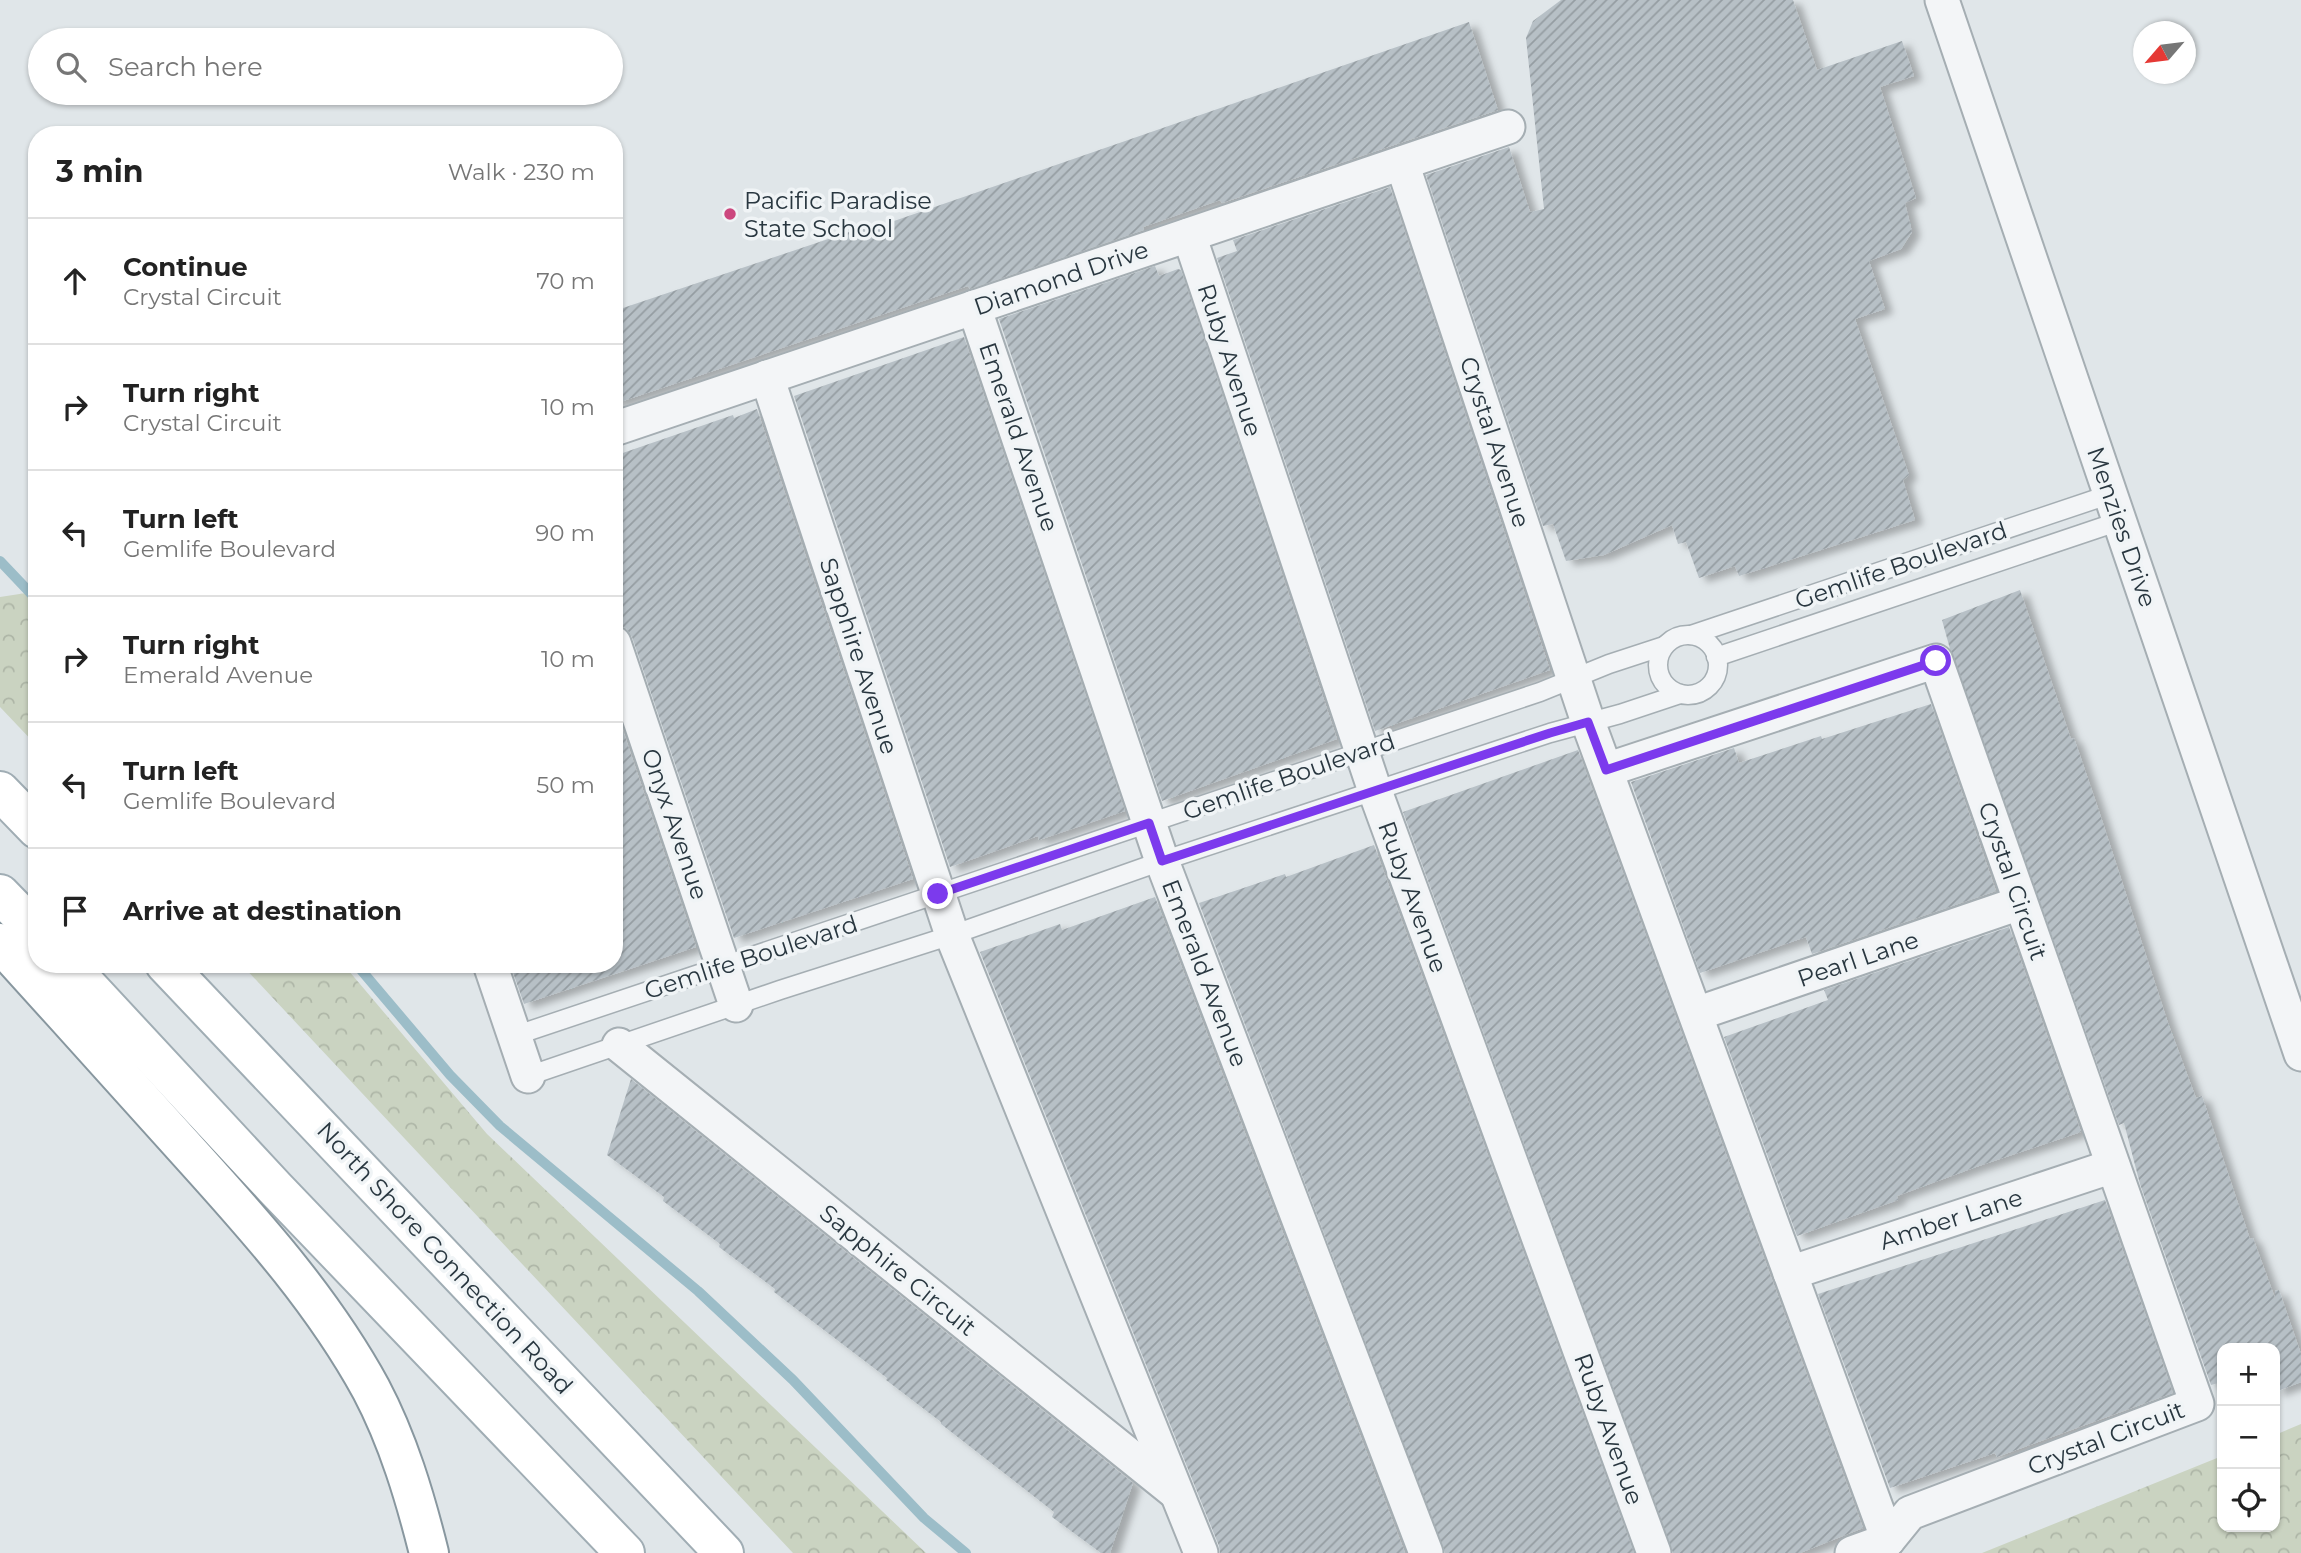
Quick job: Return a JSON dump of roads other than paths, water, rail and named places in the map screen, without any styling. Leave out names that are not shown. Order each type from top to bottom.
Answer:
[{"type":"main road","points":[[0,791],[28,820]]},
{"type":"main road","points":[[0,894],[28,923]]},
{"type":"main road","points":[[0,943],[261,1233],[310,1293],[344,1343],[372,1392],[416,1498],[429,1553]]},
{"type":"main road","points":[[74,973],[275,1188],[625,1553]]},
{"type":"main road","name":"North Shore Connection Road","points":[[174,973],[724,1553]]},
{"type":"street","name":"Menzies Drive","points":[[1942,0],[2301,1054]]},
{"type":"street","name":"Diamond Drive","points":[[623,426],[1508,127]]},
{"type":"street","name":"Crystal Avenue","points":[[1402,163],[1588,722]]},
{"type":"street","name":"Ruby Avenue","points":[[1189,235],[1374,791],[1654,1553]]},
{"type":"street","name":"Emerald Avenue","points":[[974,307],[1162,861],[1426,1553]]},
{"type":"street","name":"Sapphire Avenue","points":[[767,377],[952,935]]},
{"type":"street","name":"Crystal Circuit","points":[[1606,770],[1936,661],[2196,1404],[1910,1513],[1888,1540]]},
{"type":"street","name":"Onyx Avenue","points":[[623,670],[736,1005]]},
{"type":"street","points":[[1588,722],[1888,1540],[1852,1553]]},
{"type":"street","name":"Pearl Lane","points":[[1696,1014],[2020,903]]},
{"type":"street","name":"Sapphire Circuit","points":[[952,935],[1200,1553]]},
{"type":"street","points":[[492,973],[528,1076]]},
{"type":"street","name":"Sapphire Circuit","points":[[619,1045],[1177,1494]]},
{"type":"street","name":"Amber Lane","points":[[1790,1273],[2113,1166]]},
{"type":"lane","name":"Gemlife Boulevard","points":[[1691,635],[2115,508]]},
{"type":"lane","name":"Gemlife Boulevard","points":[[1716,657],[2115,508]]},
{"type":"lane","points":[[1691,635],[1709,644],[1716,657],[1717,671],[1707,687],[1699,693],[1680,694],[1664,683],[1658,665],[1664,646],[1681,636],[1691,635]]},
{"type":"lane","name":"Gemlife Boulevard","points":[[514,1036],[1362,752],[1664,646]]},
{"type":"lane","name":"Gemlife Boulevard","points":[[528,1076],[952,935],[1162,861],[1550,733],[1680,694]]},
{"type":"waterway","points":[[0,561],[28,591]]},
{"type":"waterway","points":[[364,973],[450,1075],[500,1126],[698,1291],[793,1380],[924,1518],[966,1553]]},
{"type":"place","name":"Pacific Paradise State School","points":[[730,214]]}]
